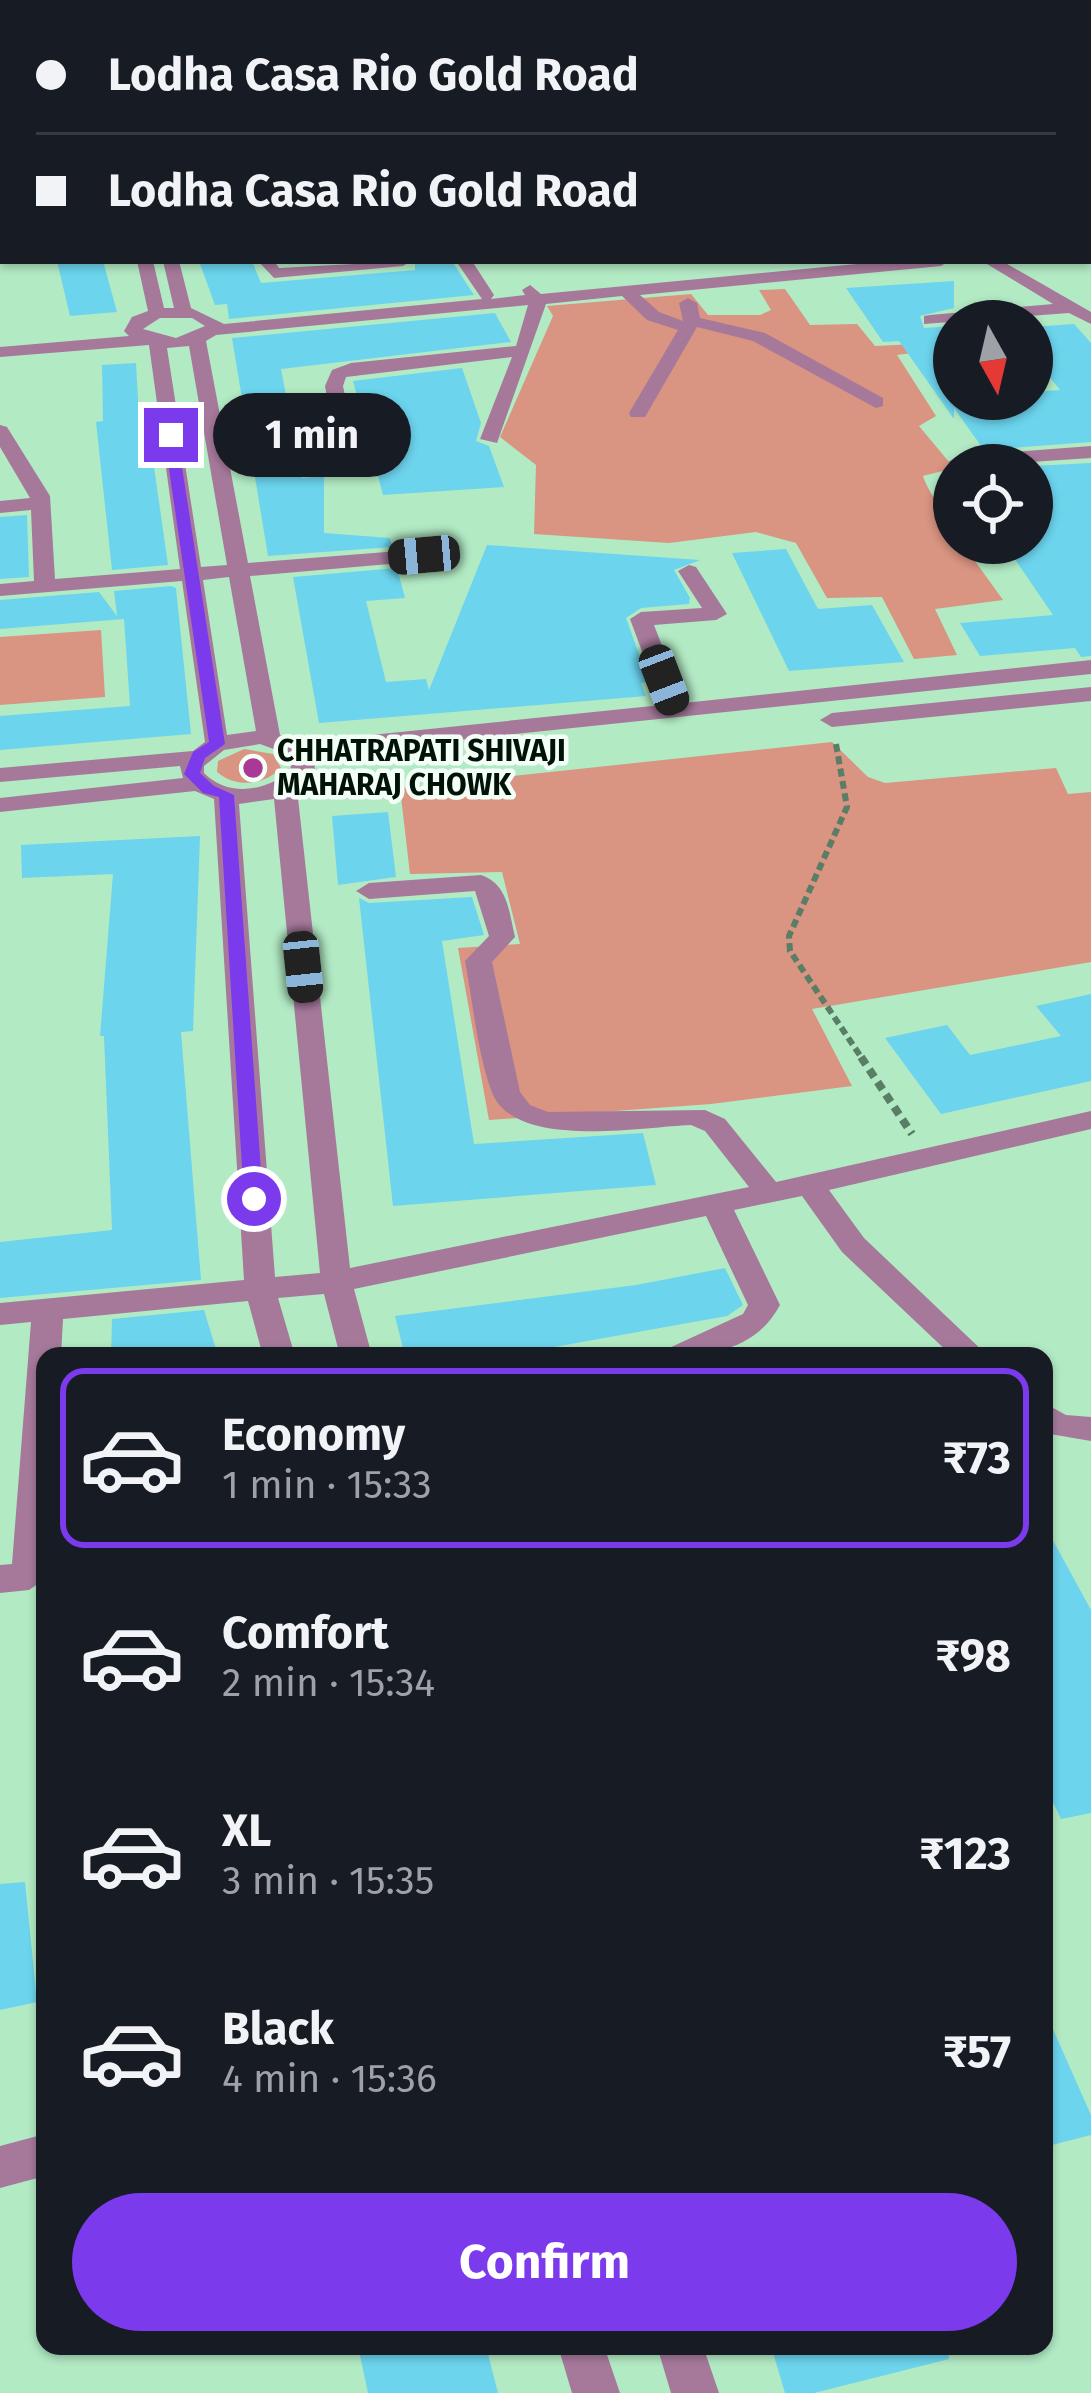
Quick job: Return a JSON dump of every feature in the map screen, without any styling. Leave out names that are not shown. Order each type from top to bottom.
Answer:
[{"type":"street","points":[[146,264],[157,314],[145,336],[192,574],[204,762],[226,795],[260,1288],[276,1347]]},
{"type":"street","points":[[172,264],[183,311],[208,330],[485,295],[534,296]]},
{"type":"street","points":[[268,264],[274,273],[372,264]]},
{"type":"street","points":[[466,264],[485,295]]},
{"type":"street","points":[[572,292],[678,288],[832,264]]},
{"type":"street","points":[[0,352],[572,292],[897,264]]},
{"type":"street","points":[[995,264],[1091,319]]},
{"type":"street","points":[[1032,264],[1091,296]]},
{"type":"street","points":[[638,413],[690,324],[692,309],[678,288]]},
{"type":"street","points":[[628,293],[653,316],[760,338],[876,402]]},
{"type":"street","points":[[490,439],[523,350],[534,296]]},
{"type":"street","points":[[930,320],[1071,308]]},
{"type":"street","points":[[157,314],[183,311]]},
{"type":"street","points":[[208,330],[238,570],[269,738]]},
{"type":"street","points":[[0,338],[145,336]]},
{"type":"street","points":[[346,448],[334,386],[338,374],[351,368],[523,350]]},
{"type":"street","points":[[0,431],[40,503],[46,586]]},
{"type":"street","points":[[1053,455],[1091,452]]},
{"type":"street","points":[[0,507],[40,503]]},
{"type":"street","points":[[0,590],[424,555]]},
{"type":"street","points":[[676,711],[641,619],[716,614],[689,571]]},
{"type":"street","points":[[0,805],[204,762],[240,738],[269,738],[298,750],[1091,667]]},
{"type":"street","points":[[832,720],[1091,694]]},
{"type":"street","points":[[226,795],[261,795],[285,787],[304,773],[306,763],[298,750]]},
{"type":"street","points":[[0,775],[204,762]]},
{"type":"street","points":[[285,787],[336,1282],[354,1347]]},
{"type":"street","points":[[369,891],[481,883],[491,894],[502,937],[478,961],[506,1093],[520,1111],[545,1121],[695,1116],[715,1125],[770,1194]]},
{"type":"street","points":[[0,1314],[336,1282],[1087,1125]]},
{"type":"street","points":[[809,1186],[853,1245],[962,1347]]},
{"type":"street","points":[[700,1347],[755,1322],[764,1305],[716,1205]]},
{"type":"street","points":[[46,1347],[48,1313]]},
{"type":"street","points":[[1053,1422],[1091,1429]]},
{"type":"street","points":[[0,1580],[29,1576],[36,1479]]},
{"type":"street","points":[[0,2167],[36,2157]]},
{"type":"street","points":[[584,2355],[596,2393]]},
{"type":"street","points":[[683,2355],[695,2393]]},
{"type":"path","points":[[832,720],[847,807],[789,936],[790,951],[930,1160]]},
{"type":"shaded area","points":[[785,289],[810,325],[857,324],[875,346],[915,344],[919,352],[897,355],[933,411],[933,418],[919,426],[934,444],[933,473],[923,476],[933,496],[933,564],[977,564],[1003,600],[935,609],[957,655],[914,659],[882,597],[827,598],[796,543],[756,532],[669,543],[534,534],[536,465],[500,437],[553,316],[547,306],[691,294],[708,315],[760,315],[771,310],[759,290]]},
{"type":"shaded area","points":[[101,630],[105,697],[0,705],[0,637]]},
{"type":"shaded area","points":[[832,742],[868,777],[885,783],[1056,768],[1068,794],[1091,792],[1091,962],[812,1009],[852,1086],[711,1104],[489,1120],[458,948],[520,944],[502,872],[410,874],[400,788]]},
{"type":"shaded area","points":[[244,749],[273,754],[281,768],[249,783],[232,781],[217,772],[218,761]]},
{"type":"building","points":[[58,264],[104,264],[117,312],[70,316]]},
{"type":"building","points":[[200,264],[253,264],[261,283],[415,270],[415,264],[454,264],[474,295],[229,319],[227,304],[215,305]]},
{"type":"building","points":[[954,281],[954,300],[933,300],[933,313],[920,316],[924,328],[933,327],[933,389],[899,341],[883,342],[846,288]]},
{"type":"building","points":[[495,313],[511,342],[281,369],[302,478],[324,476],[324,533],[390,538],[392,547],[268,556],[232,338]]},
{"type":"building","points":[[1074,324],[1091,343],[1091,442],[980,444],[963,420],[1053,420],[1053,390],[1060,390],[1053,381],[1053,326]]},
{"type":"building","points":[[136,363],[139,418],[147,418],[168,565],[112,570],[96,422],[103,421],[102,365]]},
{"type":"building","points":[[462,368],[481,423],[476,441],[489,446],[504,487],[383,495],[353,381]]},
{"type":"building","points":[[1091,463],[1091,656],[1081,657],[1075,648],[980,656],[960,623],[1053,615],[1018,564],[1053,564],[1053,465]]},
{"type":"building","points":[[27,515],[29,577],[0,579],[0,517]]},
{"type":"building","points":[[487,545],[700,560],[674,570],[689,604],[641,608],[626,618],[649,682],[641,683],[646,696],[319,723],[293,577],[397,568],[405,598],[366,601],[386,682],[426,679],[429,690]]},
{"type":"building","points":[[786,549],[818,609],[872,605],[904,662],[789,671],[732,553]]},
{"type":"building","points":[[176,588],[191,734],[0,750],[0,716],[130,706],[124,619],[0,629],[0,600],[99,592],[117,616],[114,591]]},
{"type":"building","points":[[388,812],[396,877],[338,885],[332,816]]},
{"type":"building","points":[[200,836],[193,1031],[181,1032],[201,1280],[0,1298],[0,1242],[112,1230],[104,1036],[100,1036],[113,874],[22,878],[21,845]]},
{"type":"building","points":[[472,897],[484,935],[442,941],[474,1144],[643,1133],[656,1185],[393,1206],[359,898],[369,903]]},
{"type":"building","points":[[1091,994],[1091,1081],[941,1114],[885,1038],[947,1025],[970,1055],[1061,1036],[1036,1006]]},
{"type":"building","points":[[725,1268],[743,1305],[727,1316],[554,1347],[403,1347],[395,1316],[636,1285]]},
{"type":"building","points":[[204,1310],[215,1347],[111,1347],[112,1319]]},
{"type":"building","points":[[1053,1540],[1091,1610],[1091,1813],[1061,1819],[1053,1803]]},
{"type":"building","points":[[25,1882],[36,2002],[0,2010],[0,1884]]},
{"type":"building","points":[[1053,2029],[1091,2115],[1091,2135],[1053,2145]]},
{"type":"building","points":[[360,2355],[488,2355],[498,2393],[368,2393]]},
{"type":"building","points":[[774,2355],[949,2355],[949,2359],[814,2393],[785,2393]]},
{"type":"place","name":"CHHATRAPATI SHIVAJI MAHARAJ CHOWK","points":[[253,768]]},
{"type":"route","points":[[171,435],[217,744],[198,755],[192,774],[208,790],[226,795],[254,1199]]}]
